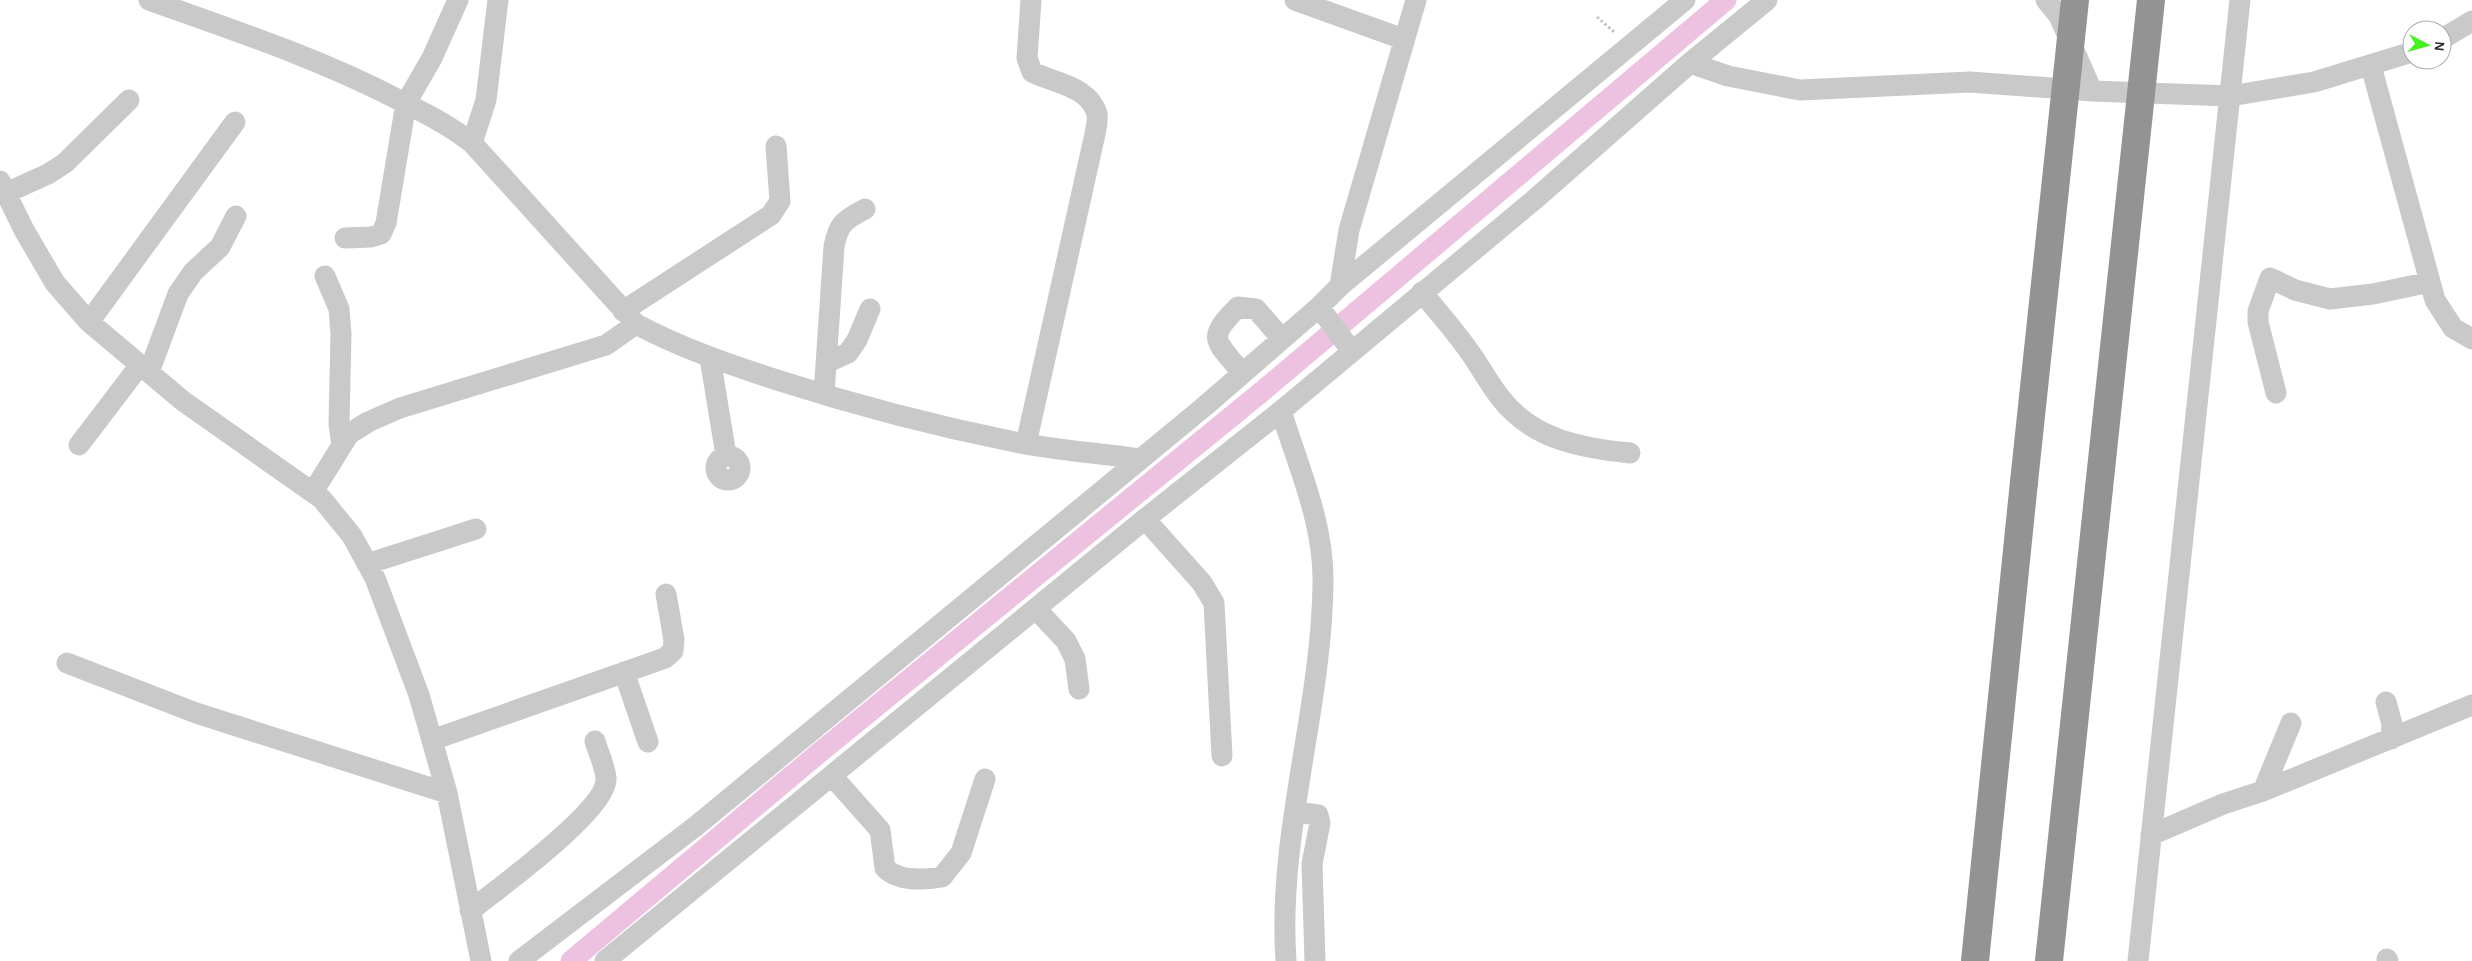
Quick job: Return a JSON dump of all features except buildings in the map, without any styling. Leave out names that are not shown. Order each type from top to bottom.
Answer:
[{"type":"highway","points":[[1975,961],[2075,0]]},
{"type":"highway","points":[[2048,961],[2150,0]]},
{"type":"street","points":[[149,0],[311,59],[364,82],[455,129],[472,143],[612,296],[629,318],[668,342],[710,358],[824,394],[914,418],[1026,444],[1139,459]]},
{"type":"street","points":[[345,238],[372,237],[381,234],[386,223],[406,103],[432,58],[458,0]]},
{"type":"street","points":[[472,143],[486,100],[498,0]]},
{"type":"street","points":[[1026,444],[1095,134],[1097,115],[1086,98],[1066,84],[1032,72],[1027,58],[1031,0]]},
{"type":"street","points":[[1295,0],[1404,39]]},
{"type":"street","points":[[1340,286],[1349,230],[1416,0]]},
{"type":"street","points":[[519,961],[696,826],[1205,406],[1282,339],[1322,312],[1340,286],[1685,0]]},
{"type":"street","points":[[606,961],[1145,519],[1281,411],[1347,345],[1422,292],[1534,200],[1690,63],[1767,0]]},
{"type":"street","points":[[2046,0],[2059,16],[2092,91]]},
{"type":"street","points":[[2138,961],[2240,0]]},
{"type":"street","points":[[2452,33],[2472,21]]},
{"type":"street","points":[[1690,63],[1737,78],[1800,90],[1970,82],[2092,91],[2230,96],[2314,82],[2402,55]]},
{"type":"street","points":[[2371,66],[2435,300],[2453,328],[2472,339]]},
{"type":"street","points":[[129,100],[65,163],[48,174],[3,187],[24,230],[55,283],[88,322],[183,401],[322,499],[352,536],[375,578],[419,695],[447,793],[481,961]]},
{"type":"street","points":[[88,322],[235,122]]},
{"type":"street","points":[[313,492],[349,434],[368,422],[400,408],[606,344],[629,318],[771,215],[780,201],[776,146]]},
{"type":"street","points":[[824,394],[834,247],[837,229],[849,217],[865,210]]},
{"type":"street","points":[[79,444],[144,369],[178,294],[194,272],[220,247],[236,216]]},
{"type":"street","points":[[325,276],[339,309],[342,334],[339,424],[342,446]]},
{"type":"street","points":[[2276,393],[2258,322],[2258,311],[2270,278],[2295,290],[2330,299],[2373,294],[2430,282]]},
{"type":"street","points":[[1422,292],[1469,350],[1499,397],[1515,414],[1560,441],[1586,449],[1630,453]]},
{"type":"street","points":[[1242,373],[1218,342],[1217,333],[1220,325],[1238,307],[1256,309],[1282,339]]},
{"type":"street","points":[[826,364],[848,352],[857,340],[870,309]]},
{"type":"street","points":[[1322,312],[1347,345]]},
{"type":"street","points":[[710,358],[726,455]]},
{"type":"street","points":[[1281,411],[1316,522],[1324,581],[1316,680],[1295,812],[1285,896],[1286,961]]},
{"type":"street","points":[[1145,519],[1202,582],[1214,604],[1222,756]]},
{"type":"street","points":[[367,564],[476,529]]},
{"type":"street","points":[[432,740],[665,658],[674,651],[674,640],[666,594]]},
{"type":"street","points":[[1036,609],[1066,641],[1075,659],[1079,689]]},
{"type":"street","points":[[67,663],[196,713],[447,793]]},
{"type":"street","points":[[624,672],[648,742]]},
{"type":"street","points":[[2386,702],[2392,724],[2390,739]]},
{"type":"street","points":[[2152,835],[2223,804],[2263,791],[2472,705]]},
{"type":"street","points":[[2263,791],[2291,723]]},
{"type":"street","points":[[470,911],[577,824],[601,796],[606,779],[594,741]]},
{"type":"street","points":[[832,776],[880,830],[885,868],[891,874],[927,880],[942,877],[961,853],[985,779]]},
{"type":"street","points":[[1295,812],[1318,815],[1320,822],[1312,864],[1315,961]]},
{"type":"waterway","points":[[571,961],[819,753],[1259,394],[1726,0]]}]
